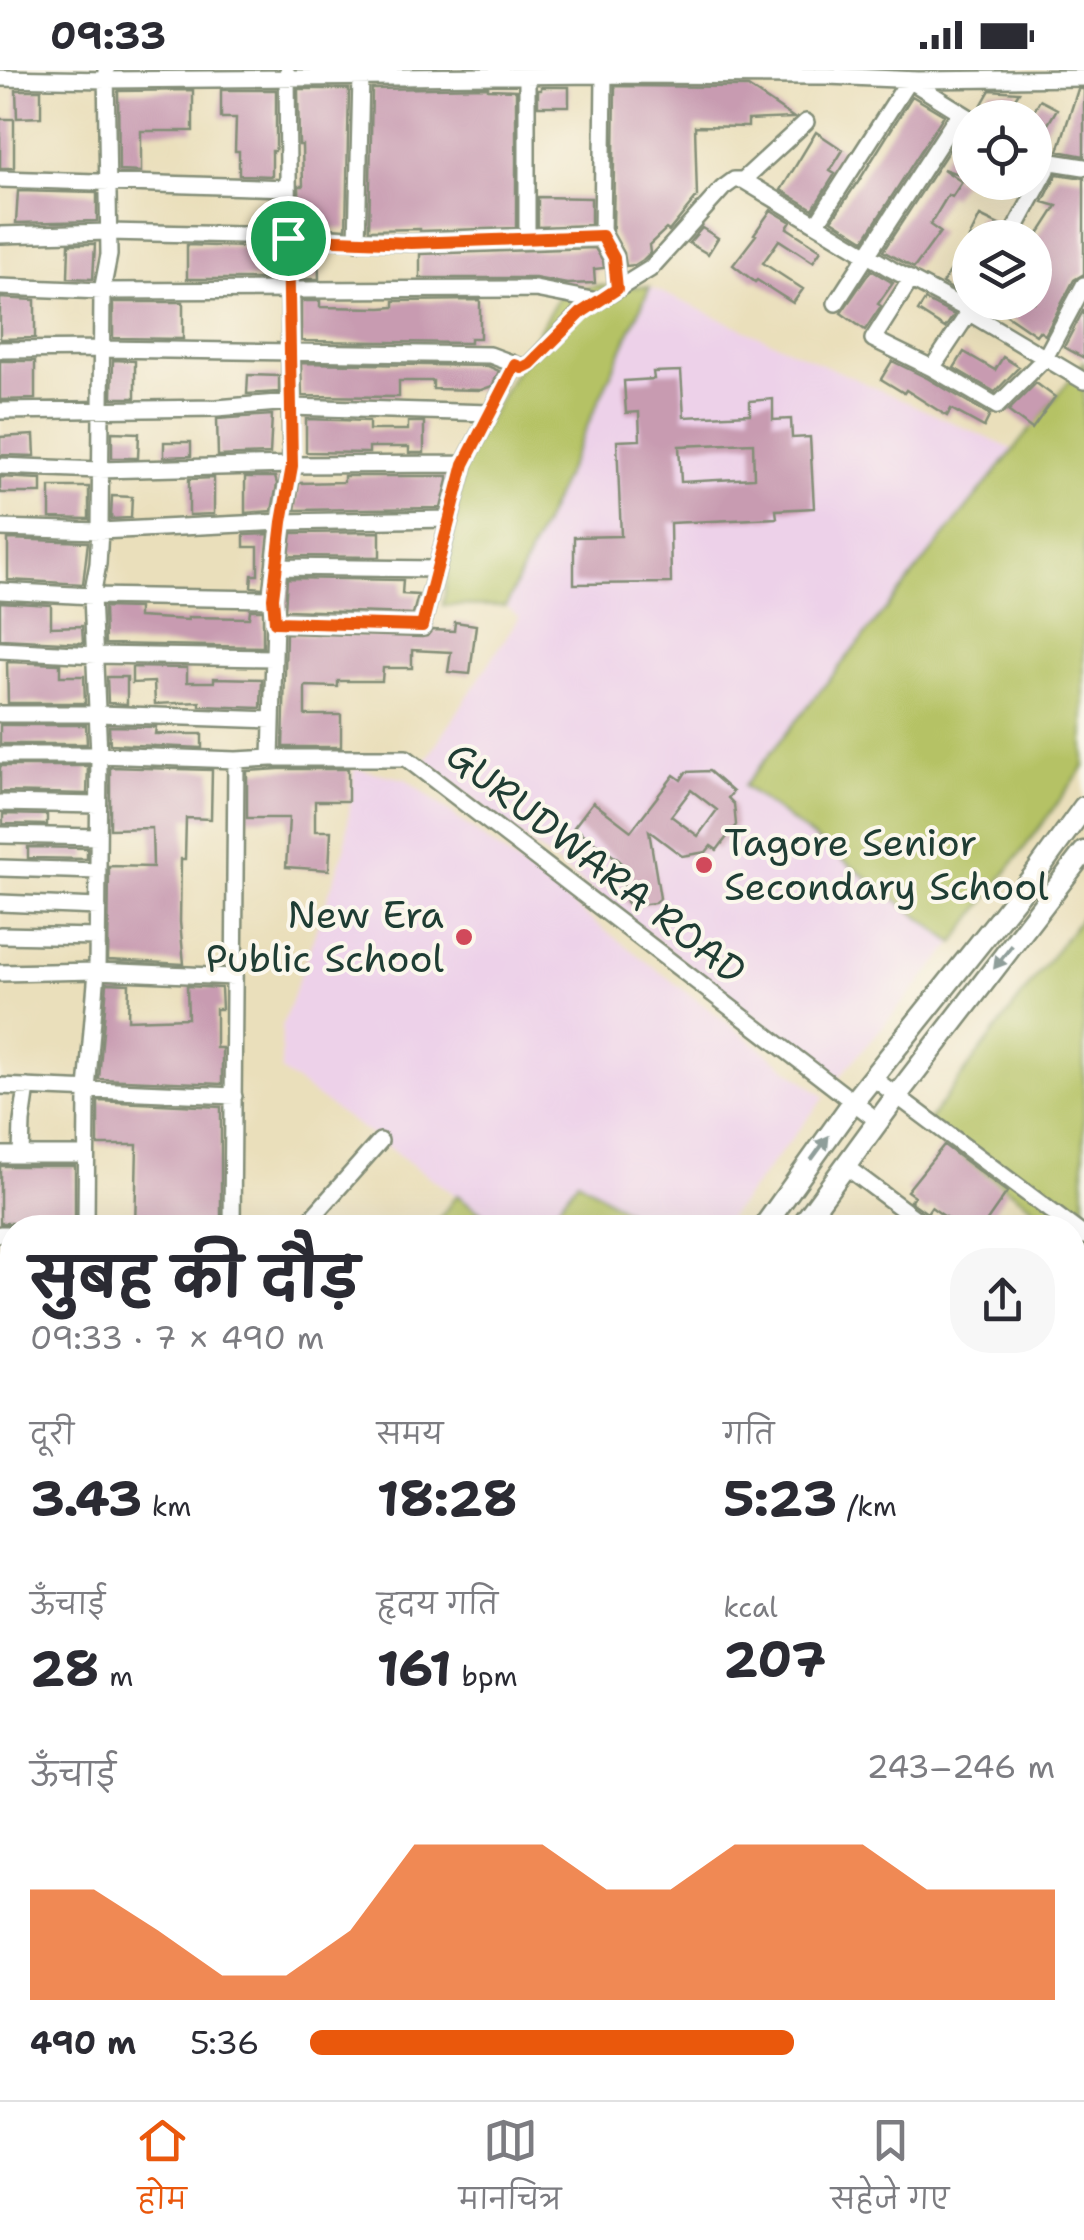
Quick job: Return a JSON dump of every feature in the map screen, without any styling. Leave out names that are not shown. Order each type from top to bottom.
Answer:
[{"type":"main road","points":[[772,1215],[853,1102],[1084,807]]},
{"type":"main road","points":[[809,1215],[1084,852]]},
{"type":"street","points":[[0,78],[983,74],[1084,78]]},
{"type":"street","points":[[86,1215],[87,1090],[97,971],[99,755],[92,596],[100,531],[102,291],[109,255],[106,75]]},
{"type":"street","points":[[271,758],[273,598],[292,466],[287,75]]},
{"type":"street","points":[[604,75],[602,236],[614,258],[617,289]]},
{"type":"street","points":[[526,76],[527,239]]},
{"type":"street","points":[[356,242],[360,77]]},
{"type":"street","points":[[915,77],[952,105]]},
{"type":"street","points":[[817,223],[915,77]]},
{"type":"street","points":[[743,180],[806,122]]},
{"type":"street","points":[[836,303],[952,133]]},
{"type":"street","points":[[1052,160],[1084,167]]},
{"type":"street","points":[[0,180],[287,188]]},
{"type":"street","points":[[0,350],[490,355],[522,368],[597,300],[650,269],[734,180],[743,180],[911,279],[952,298]]},
{"type":"street","points":[[0,235],[108,232],[356,242],[602,236]]},
{"type":"street","points":[[911,279],[873,339],[997,406],[1045,358],[1084,285]]},
{"type":"street","points":[[0,287],[102,291],[534,289],[597,300]]},
{"type":"street","points":[[932,368],[963,320]]},
{"type":"street","points":[[981,320],[1084,382]]},
{"type":"street","points":[[275,622],[422,626],[464,464],[515,365]]},
{"type":"street","points":[[0,411],[290,404],[490,413]]},
{"type":"street","points":[[0,466],[100,470],[464,464]]},
{"type":"street","points":[[0,528],[100,531],[450,519]]},
{"type":"street","points":[[276,567],[436,569]]},
{"type":"street","points":[[0,591],[273,598]]},
{"type":"street","points":[[0,650],[273,658]]},
{"type":"street","points":[[0,714],[272,720]]},
{"type":"street","name":"GURUDWARA ROAD","points":[[0,755],[236,760],[406,758],[878,1121]]},
{"type":"street","points":[[232,1215],[236,760]]},
{"type":"street","points":[[0,802],[98,805]]},
{"type":"street","points":[[0,835],[98,837]]},
{"type":"street","points":[[0,868],[98,870]]},
{"type":"street","points":[[0,903],[98,907]]},
{"type":"street","points":[[0,935],[97,936]]},
{"type":"street","points":[[0,973],[97,971],[234,977]]},
{"type":"street","points":[[873,1078],[1056,1215]]},
{"type":"street","points":[[0,1086],[234,1096]]},
{"type":"street","points":[[21,1155],[27,1087]]},
{"type":"street","points":[[315,1215],[380,1142]]},
{"type":"street","points":[[0,1155],[85,1155]]},
{"type":"street","points":[[845,1166],[911,1215]]},
{"type":"shaded area","points":[[650,287],[1014,450],[745,786],[954,943],[837,1080],[425,762],[519,617],[506,606]]},
{"type":"shaded area","name":"New Era Public School","points":[[354,768],[406,779],[825,1097],[731,1215],[632,1215],[578,1181],[551,1215],[483,1215],[281,1071],[282,1026],[345,848]]},
{"type":"green space","points":[[597,286],[650,287],[506,606],[443,605],[465,459],[560,294]]},
{"type":"green space","points":[[1084,362],[1084,767],[954,943],[744,786]]},
{"type":"green space","points":[[1084,913],[1084,1215],[1045,1215],[923,1128]]},
{"type":"green space","points":[[578,1180],[632,1215],[551,1215]]},
{"type":"green space","points":[[457,1195],[484,1215],[442,1215]]},
{"type":"building","points":[[615,86],[748,87],[794,118],[748,120],[748,127],[695,126],[697,197],[669,231],[666,229],[649,245],[650,253],[643,260],[626,266],[613,233]]},
{"type":"building","points":[[541,87],[569,87],[569,106],[538,106]]},
{"type":"building","points":[[298,89],[349,89],[346,229],[300,226],[299,186],[303,186]]},
{"type":"building","points":[[372,89],[516,90],[516,228],[369,230]]},
{"type":"building","points":[[1078,89],[1084,89],[1084,156],[1058,151]]},
{"type":"building","points":[[16,90],[41,90],[41,117],[17,118]]},
{"type":"building","points":[[193,90],[193,131],[141,131],[141,172],[119,171],[118,91]]},
{"type":"building","points":[[221,90],[276,90],[272,176],[239,175],[236,118],[221,118]]},
{"type":"building","points":[[990,90],[1019,92],[1014,100],[984,100]]},
{"type":"building","points":[[912,96],[944,115],[864,240],[832,220]]},
{"type":"building","points":[[0,119],[14,119],[14,168],[0,168]]},
{"type":"building","points":[[816,132],[843,150],[830,171],[835,174],[813,209],[781,190]]},
{"type":"building","points":[[952,145],[952,172],[943,169],[952,175],[952,197],[948,195],[930,225],[940,232],[914,268],[883,251]]},
{"type":"building","points":[[1057,174],[1084,178],[1084,274],[1074,280],[1045,335],[1039,331],[1036,335],[1014,320],[1052,320],[1052,220],[1048,220],[1057,206],[1043,202],[1052,200],[1052,184]]},
{"type":"building","points":[[18,191],[97,193],[97,221],[16,223]]},
{"type":"building","points":[[538,197],[591,198],[591,225],[538,227]]},
{"type":"building","points":[[771,210],[791,222],[787,228],[821,250],[813,262],[779,240],[763,263],[803,289],[793,303],[733,265]]},
{"type":"building","points":[[702,228],[718,238],[708,254],[689,243]]},
{"type":"building","points":[[69,244],[95,244],[93,279],[68,278]]},
{"type":"building","points":[[187,245],[278,248],[278,279],[187,279]]},
{"type":"building","points":[[595,248],[604,268],[594,269],[595,283],[567,284],[535,278],[420,278],[420,254]]},
{"type":"building","points":[[300,249],[318,250],[319,279],[300,279]]},
{"type":"building","points":[[952,269],[952,289],[942,283]]},
{"type":"building","points":[[871,270],[893,283],[865,330],[841,313]]},
{"type":"building","points":[[0,298],[35,300],[35,338],[0,339]]},
{"type":"building","points":[[480,300],[480,338],[470,338],[470,343],[301,341],[301,301],[320,301],[320,307],[381,308],[394,307],[394,301]]},
{"type":"building","points":[[925,300],[952,314],[952,318],[945,328],[918,311]]},
{"type":"building","points":[[113,302],[183,302],[183,339],[113,338]]},
{"type":"building","points":[[1084,309],[1084,358],[1064,347]]},
{"type":"building","points":[[964,352],[995,370],[1003,357],[1019,367],[995,392],[954,368]]},
{"type":"building","points":[[113,360],[135,361],[135,398],[112,398]]},
{"type":"building","points":[[0,361],[35,361],[35,399],[0,400]]},
{"type":"building","points":[[892,361],[990,415],[984,427],[951,409],[947,416],[881,379]]},
{"type":"building","points":[[301,363],[488,366],[499,371],[492,386],[481,390],[433,389],[433,381],[399,381],[399,397],[302,396]]},
{"type":"building","points":[[681,371],[684,417],[750,414],[750,401],[773,399],[773,420],[791,419],[792,438],[810,437],[814,508],[776,510],[777,518],[670,523],[671,583],[574,584],[574,537],[621,536],[617,441],[640,440],[639,412],[626,413],[624,381],[654,379],[653,372]],"holes":[[[753,443],[754,478],[681,482],[679,446]]]},
{"type":"building","points":[[248,375],[279,376],[279,392],[247,394]]},
{"type":"building","points":[[1036,383],[1055,397],[1032,429],[1008,411]]},
{"type":"building","points":[[272,415],[270,454],[218,456],[217,419]]},
{"type":"building","points":[[306,419],[369,421],[369,430],[408,430],[408,422],[424,422],[424,453],[409,453],[409,447],[369,447],[369,453],[306,452]]},
{"type":"building","points":[[112,432],[139,433],[138,458],[112,458]]},
{"type":"building","points":[[34,435],[35,456],[0,455],[0,437]]},
{"type":"building","points":[[164,442],[191,442],[191,456],[164,457]]},
{"type":"building","points":[[344,476],[448,476],[448,480],[441,508],[295,510],[299,483],[344,482]]},
{"type":"building","points":[[0,477],[41,479],[41,493],[0,493]]},
{"type":"building","points":[[245,477],[275,477],[272,511],[245,513]]},
{"type":"building","points":[[214,478],[214,514],[189,515],[189,479]]},
{"type":"building","points":[[50,487],[89,487],[89,519],[50,518]]},
{"type":"building","points":[[112,496],[132,497],[131,518],[111,519]]},
{"type":"building","points":[[380,532],[380,557],[289,556],[292,533]]},
{"type":"building","points":[[269,534],[263,588],[251,587],[252,575],[258,575],[258,547],[244,547],[244,535]]},
{"type":"building","points":[[8,539],[88,542],[83,584],[8,580]]},
{"type":"building","points":[[287,578],[403,580],[402,594],[418,595],[413,614],[285,610]]},
{"type":"building","points":[[0,602],[51,605],[51,627],[82,626],[83,643],[0,639]]},
{"type":"building","points":[[104,607],[138,608],[138,617],[188,620],[249,618],[250,610],[263,610],[263,647],[105,644]]},
{"type":"building","points":[[455,622],[476,625],[470,674],[448,672],[451,652],[412,650],[412,668],[383,668],[382,681],[338,681],[338,687],[305,686],[305,715],[341,715],[341,747],[283,747],[286,633],[422,637],[432,630],[454,631]]},
{"type":"building","points":[[7,662],[60,664],[60,676],[84,676],[85,703],[8,703]]},
{"type":"building","points":[[132,667],[187,668],[187,682],[262,679],[261,708],[200,706],[200,702],[155,704],[154,682],[132,683]]},
{"type":"building","points":[[107,677],[127,677],[127,704],[108,703]]},
{"type":"building","points":[[0,725],[86,725],[87,744],[0,744]]},
{"type":"building","points":[[109,726],[156,727],[155,734],[202,734],[202,748],[110,744]]},
{"type":"building","points":[[0,766],[88,766],[87,794],[0,792]]},
{"type":"building","points":[[110,767],[212,770],[211,819],[186,818],[180,922],[184,964],[108,960],[109,866],[153,867],[152,828],[110,829]]},
{"type":"building","points":[[348,769],[348,801],[315,801],[315,831],[331,831],[329,870],[286,867],[289,818],[247,818],[247,771]]},
{"type":"building","points":[[709,771],[733,792],[728,798],[734,804],[736,825],[717,850],[711,846],[706,852],[682,856],[649,831],[660,898],[654,903],[630,906],[626,902],[620,861],[574,827],[593,802],[631,831],[674,775],[681,780],[686,772]],"holes":[[[691,790],[717,810],[698,836],[671,816]]]},
{"type":"building","points":[[3,814],[47,815],[47,825],[3,824]]},
{"type":"building","points":[[28,847],[87,848],[87,859],[28,858]]},
{"type":"building","points":[[107,983],[129,984],[128,1020],[188,1018],[187,986],[221,988],[222,1009],[216,1009],[216,1048],[222,1048],[222,1084],[99,1079]]},
{"type":"building","points":[[98,1101],[221,1107],[221,1215],[135,1215],[137,1145],[98,1145]]},
{"type":"building","points":[[944,1145],[1007,1192],[991,1215],[942,1215],[931,1207],[927,1213],[910,1201],[914,1196],[907,1191]]},
{"type":"building","points":[[0,1166],[75,1166],[75,1215],[0,1215]]},
{"type":"place","name":"Tagore Senior Secondary School","points":[[704,865]]},
{"type":"place","name":"New Era Public School","points":[[464,937]]},
{"type":"route","points":[[602,236],[614,258],[617,289],[582,312],[530,364],[522,368],[515,365],[464,464],[422,626],[275,622],[273,598],[292,466],[288,238],[411,243],[602,236]]}]
